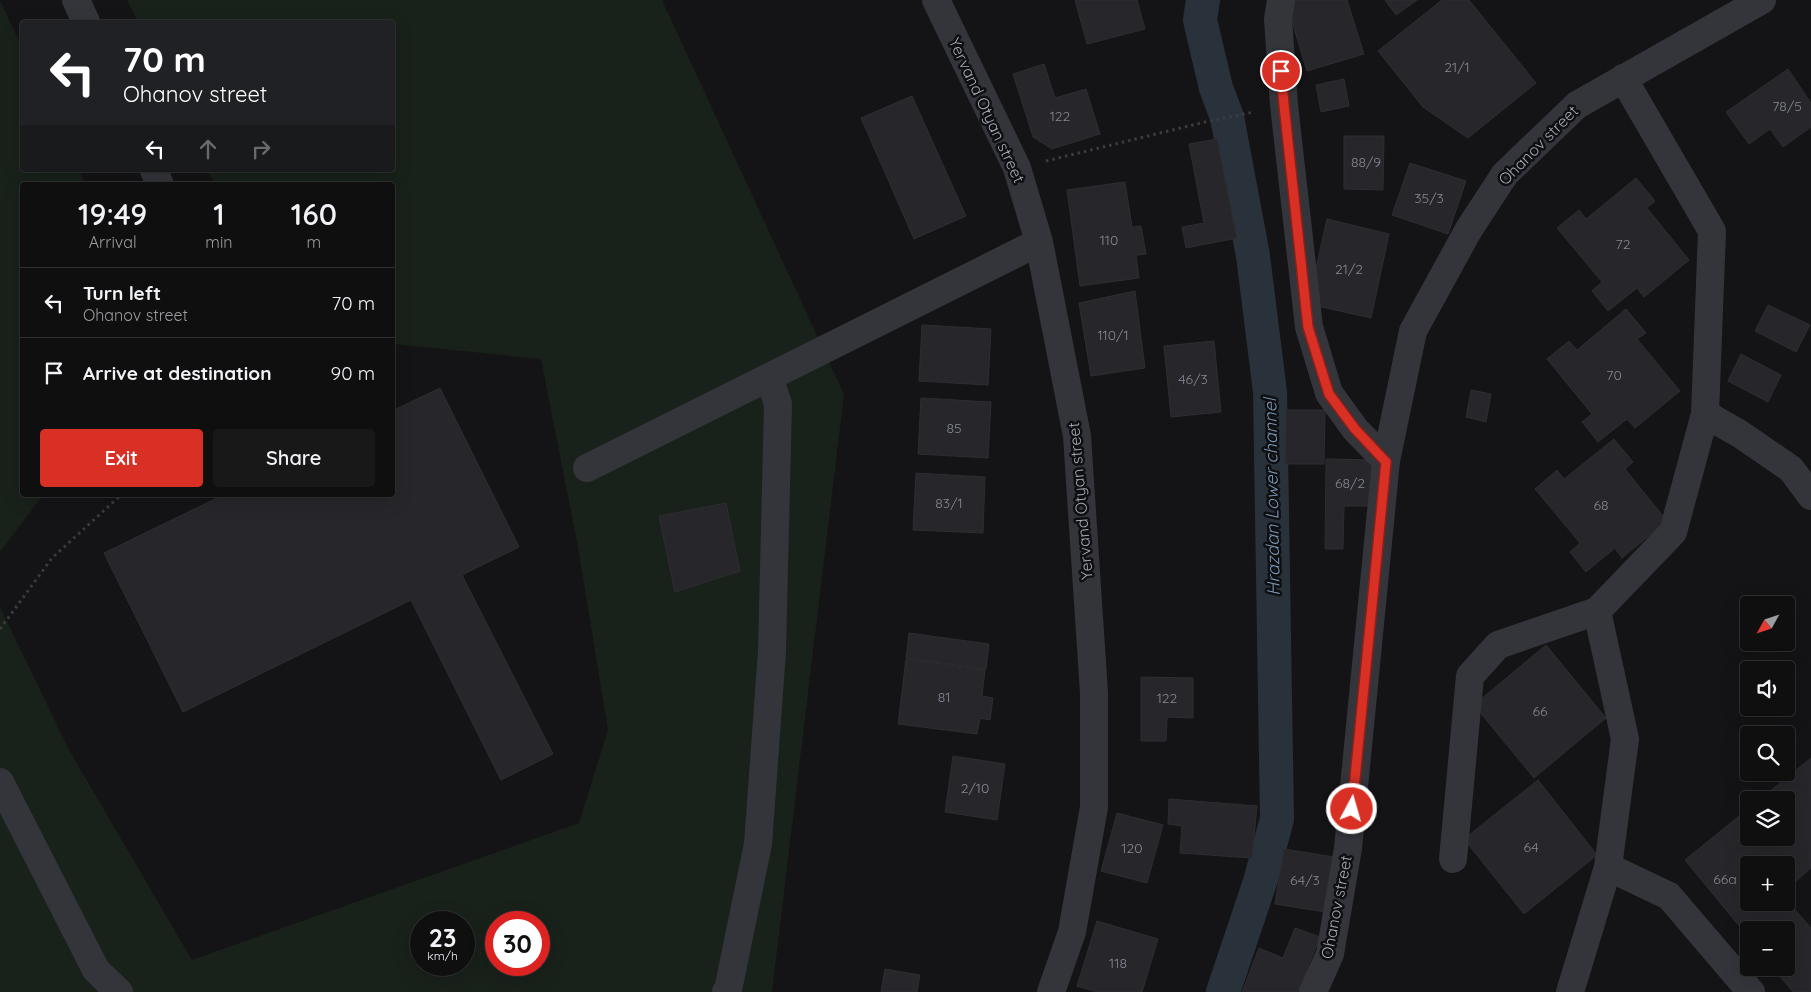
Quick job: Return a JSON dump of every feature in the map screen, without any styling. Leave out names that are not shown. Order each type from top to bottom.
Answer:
[{"type":"street","points":[[76,0],[85,20]]},
{"type":"street","name":"Yervand Otyan street","points":[[936,0],[1017,168],[1039,242],[1077,436],[1094,693],[1094,806],[1072,932],[1051,992]]},
{"type":"street","points":[[1281,0],[1278,19],[1284,105],[1308,327],[1329,394],[1355,429],[1386,462]]},
{"type":"street","name":"Ohanov street","points":[[1314,992],[1330,954],[1348,848],[1386,462],[1413,331],[1469,228],[1505,174],[1577,104],[1762,0]]},
{"type":"street","points":[[1454,859],[1470,676],[1498,646],[1597,611],[1673,532],[1705,414],[1712,231],[1623,78]]},
{"type":"street","points":[[587,468],[1039,242]]},
{"type":"street","points":[[726,992],[728,990],[758,844],[772,660],[778,404],[769,377]]},
{"type":"street","points":[[1705,414],[1801,468],[1811,496]]},
{"type":"street","points":[[1570,992],[1608,867],[1625,739],[1597,611]]},
{"type":"street","points":[[0,782],[96,970],[119,992]]},
{"type":"street","points":[[1608,867],[1669,896],[1751,992]]},
{"type":"path","points":[[1043,162],[1245,114]]},
{"type":"path","points":[[0,629],[52,558],[119,497]]},
{"type":"shaded area","points":[[0,0],[20,44],[20,172],[80,172],[85,182],[20,182],[20,497],[41,497],[0,552]]},
{"type":"shaded area","points":[[127,0],[662,0],[844,394],[772,992],[0,992],[0,607],[69,750],[192,960],[579,823],[608,730],[578,547],[541,359],[395,344],[395,182],[214,182],[209,172],[395,172],[395,20],[137,20]]},
{"type":"building","points":[[1075,0],[1137,0],[1145,29],[1087,44]]},
{"type":"building","points":[[1292,0],[1347,0],[1364,54],[1307,71],[1286,2]]},
{"type":"building","points":[[1385,0],[1417,0],[1396,15]]},
{"type":"building","points":[[1442,0],[1469,0],[1536,83],[1468,138],[1423,107],[1378,51]]},
{"type":"building","points":[[1044,64],[1055,98],[1086,89],[1100,134],[1052,149],[1033,137],[1013,74]]},
{"type":"building","points":[[1788,69],[1811,103],[1811,127],[1783,147],[1770,129],[1749,144],[1726,112]]},
{"type":"building","points":[[1344,79],[1349,106],[1321,112],[1316,85]]},
{"type":"building","points":[[912,96],[966,216],[914,239],[861,118]]},
{"type":"building","points":[[1344,136],[1384,136],[1383,190],[1344,189]]},
{"type":"building","points":[[1217,139],[1237,238],[1186,248],[1182,227],[1204,223],[1189,144]]},
{"type":"building","points":[[1410,163],[1466,181],[1448,234],[1392,215]]},
{"type":"building","points":[[1636,178],[1655,201],[1647,208],[1689,260],[1644,297],[1637,288],[1608,311],[1592,291],[1602,282],[1557,228],[1579,210],[1586,219]]},
{"type":"building","points":[[1125,182],[1132,227],[1141,226],[1146,254],[1136,255],[1139,278],[1080,286],[1067,190]]},
{"type":"building","points":[[1327,219],[1389,234],[1371,318],[1308,304]]},
{"type":"building","points":[[1135,291],[1145,368],[1091,376],[1079,303]]},
{"type":"building","points":[[1768,305],[1810,325],[1796,352],[1755,331]]},
{"type":"building","points":[[1626,309],[1646,333],[1637,339],[1680,391],[1635,428],[1627,419],[1598,442],[1582,422],[1592,414],[1547,359],[1569,341],[1577,350]]},
{"type":"building","points":[[922,325],[991,329],[988,385],[919,381]]},
{"type":"building","points":[[1214,341],[1221,412],[1171,417],[1164,346]]},
{"type":"building","points":[[1741,354],[1781,375],[1768,402],[1728,381]]},
{"type":"building","points":[[440,388],[519,547],[462,575],[553,754],[501,780],[411,600],[183,712],[104,553],[219,497],[395,497],[395,410]]},
{"type":"building","points":[[1471,390],[1491,394],[1486,422],[1466,417]]},
{"type":"building","points":[[921,398],[991,402],[988,458],[918,454]]},
{"type":"building","points":[[1286,410],[1325,410],[1324,464],[1285,464]]},
{"type":"building","points":[[1614,439],[1633,462],[1625,469],[1667,521],[1622,558],[1615,548],[1586,572],[1570,552],[1580,543],[1535,489],[1557,470],[1564,479]]},
{"type":"building","points":[[1326,459],[1375,460],[1375,506],[1344,506],[1343,549],[1325,549]]},
{"type":"building","points":[[916,473],[985,477],[983,533],[913,530]]},
{"type":"building","points":[[726,503],[740,571],[675,592],[659,516]]},
{"type":"building","points":[[909,633],[989,644],[986,669],[906,658]]},
{"type":"building","points":[[1546,645],[1606,718],[1534,778],[1474,705]]},
{"type":"building","points":[[906,659],[985,670],[982,696],[993,698],[990,720],[980,718],[977,734],[898,724]]},
{"type":"building","points":[[1141,677],[1193,678],[1193,718],[1167,717],[1166,741],[1141,741]]},
{"type":"building","points":[[953,756],[1005,764],[997,820],[945,812]]},
{"type":"building","points":[[1811,758],[1811,868],[1795,882],[1795,856],[1740,856],[1740,911],[1795,911],[1795,909],[1811,928],[1811,992],[1793,992],[1780,976],[1795,976],[1795,921],[1740,921],[1740,927],[1685,860],[1740,815],[1740,846],[1795,846],[1795,791],[1770,791],[1783,781],[1795,781],[1795,771]]},
{"type":"building","points":[[1538,780],[1597,855],[1524,914],[1464,839]]},
{"type":"building","points":[[1169,799],[1257,806],[1252,858],[1180,853],[1182,826],[1168,824]]},
{"type":"building","points":[[1117,813],[1163,825],[1147,883],[1101,871]]},
{"type":"building","points":[[1284,849],[1334,857],[1325,912],[1275,904]]},
{"type":"building","points":[[1097,921],[1158,939],[1142,992],[1097,992],[1077,986]]},
{"type":"building","points":[[1295,928],[1320,937],[1298,992],[1242,992],[1259,948],[1283,958]]},
{"type":"building","points":[[885,969],[920,975],[917,992],[881,992]]},
{"type":"waterway","name":"Hrazdan Lower channel","points":[[1203,0],[1200,20],[1216,88],[1227,117],[1253,256],[1270,392],[1277,819],[1260,882],[1223,992]]},
{"type":"route","points":[[1281,71],[1308,327],[1329,394],[1355,429],[1386,462],[1352,809]]}]
